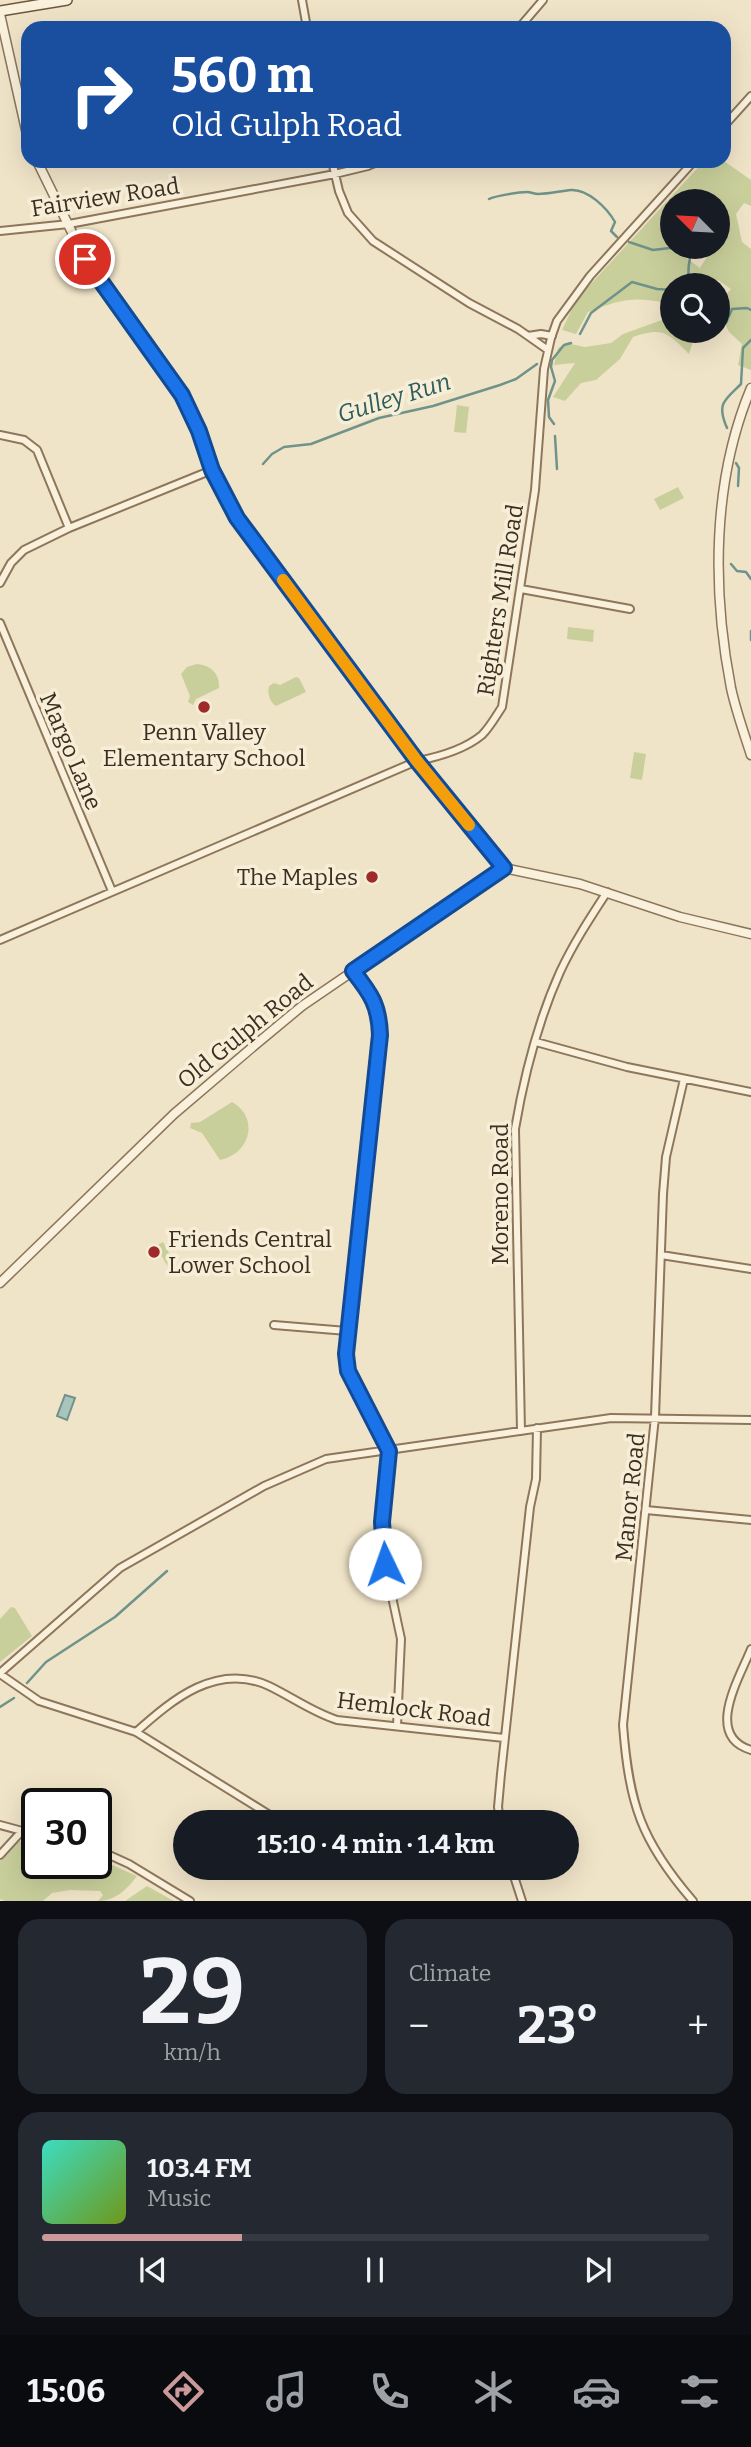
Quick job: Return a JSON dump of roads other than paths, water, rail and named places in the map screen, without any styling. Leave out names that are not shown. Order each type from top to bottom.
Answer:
[{"type":"main road","points":[[0,12],[66,0]]},
{"type":"street","points":[[302,0],[306,21]]},
{"type":"street","points":[[525,21],[543,0]]},
{"type":"street","points":[[0,12],[21,107]]},
{"type":"street","points":[[731,118],[751,96]]},
{"type":"street","points":[[41,168],[96,276],[182,395],[199,431],[212,470],[237,518],[417,761],[504,868],[607,892],[680,917],[751,934]]},
{"type":"street","points":[[334,168],[348,213],[373,242],[548,350]]},
{"type":"street","name":"Fairview Road","points":[[0,231],[69,224],[356,168]]},
{"type":"street","name":"Righters Mill Road","points":[[0,940],[417,761],[433,758],[483,734],[501,709],[536,490],[544,369],[557,321],[590,276],[688,168]]},
{"type":"street","points":[[528,336],[552,336]]},
{"type":"street","points":[[751,388],[737,421],[724,489],[719,561],[721,624],[732,691],[751,755]]},
{"type":"street","points":[[0,435],[24,440],[37,450],[69,528]]},
{"type":"street","points":[[0,583],[11,563],[24,550],[69,528],[212,470]]},
{"type":"street","points":[[521,589],[630,609]]},
{"type":"street","name":"Margo Lane","points":[[0,623],[2,639],[112,891]]},
{"type":"street","name":"Old Gulph Road","points":[[0,1283],[174,1114],[302,1006],[504,868]]},
{"type":"street","name":"Moreno Road","points":[[521,1431],[514,1129],[521,1091],[559,974],[607,892]]},
{"type":"street","points":[[353,971],[375,1002],[380,1035],[347,1331],[348,1371],[389,1451],[382,1522],[385,1564],[401,1639],[397,1726]]},
{"type":"street","points":[[536,1042],[627,1068],[751,1092]]},
{"type":"street","name":"Manor Road","points":[[684,1080],[666,1157],[655,1417],[624,1725],[626,1769],[637,1813],[648,1840],[664,1867],[693,1901]]},
{"type":"street","points":[[661,1255],[751,1269]]},
{"type":"street","points":[[274,1325],[347,1331]]},
{"type":"street","points":[[262,1810],[136,1732],[39,1701],[0,1674],[127,1564],[264,1486],[326,1459],[611,1418],[751,1420]]},
{"type":"street","points":[[498,1810],[530,1507],[536,1479],[537,1428]]},
{"type":"street","points":[[646,1510],[751,1520]]},
{"type":"street","points":[[751,1649],[731,1698],[726,1718],[729,1735],[737,1746],[751,1750]]},
{"type":"street","name":"Hemlock Road","points":[[136,1732],[184,1693],[212,1681],[241,1678],[268,1686],[324,1716],[337,1720],[504,1738]]},
{"type":"street","points":[[0,1825],[21,1832],[0,1855]]},
{"type":"street","points":[[112,1856],[190,1901]]},
{"type":"street","points":[[515,1880],[522,1901]]},
{"type":"water","points":[[65,1395],[75,1398],[67,1420],[57,1416]]},
{"type":"waterway","points":[[489,199],[523,192],[538,194],[571,190],[584,193],[607,211],[615,222],[611,231],[617,237]]},
{"type":"waterway","points":[[629,242],[653,250],[678,247],[690,258],[688,273]]},
{"type":"waterway","name":"Gulley Run","points":[[580,334],[591,313],[632,282],[660,289]]},
{"type":"waterway","name":"Gulley Run","points":[[730,314],[732,309],[751,310]]},
{"type":"waterway","points":[[727,428],[722,407],[741,384],[743,348],[751,340]]},
{"type":"waterway","points":[[554,424],[549,417],[548,400],[555,381],[552,360],[564,345],[571,343]]},
{"type":"waterway","name":"Gulley Run","points":[[263,464],[272,454],[284,447],[311,444],[379,418],[433,406],[500,385],[516,379],[537,364]]},
{"type":"waterway","points":[[555,436],[557,469]]},
{"type":"waterway","points":[[736,463],[739,468],[738,486]]},
{"type":"waterway","points":[[731,564],[737,571],[746,572],[751,579]]},
{"type":"waterway","points":[[751,631],[751,640]]},
{"type":"waterway","points":[[27,1683],[46,1662],[115,1617],[167,1571]]},
{"type":"waterway","points":[[0,1707],[14,1698]]},
{"type":"place","name":"Penn Valley Elementary School","points":[[204,707]]},
{"type":"place","name":"The Maples","points":[[372,877]]},
{"type":"place","name":"Friends Central Lower School","points":[[154,1252]]}]
